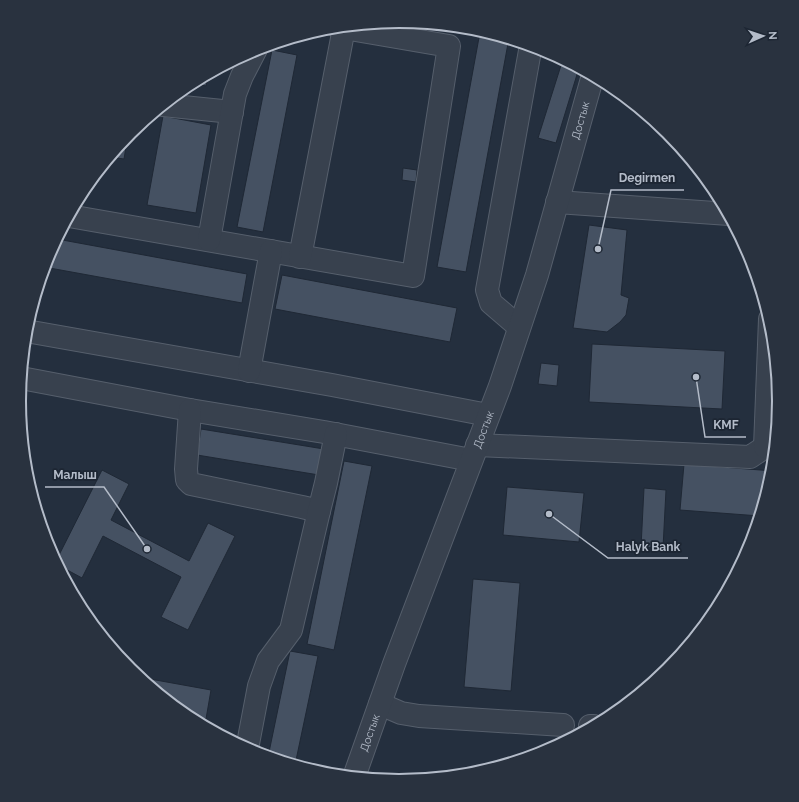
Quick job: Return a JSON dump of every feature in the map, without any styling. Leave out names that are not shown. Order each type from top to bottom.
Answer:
[{"type":"lane","points":[[75,217],[413,276],[449,46],[358,30]]},
{"type":"lane","points":[[300,257],[340,33]]},
{"type":"lane","points":[[519,327],[491,303],[487,290],[530,51]]},
{"type":"lane","points":[[209,240],[235,94],[251,59]]},
{"type":"lane","name":"Достык","points":[[356,772],[400,649],[500,386],[537,275],[591,81]]},
{"type":"lane","points":[[171,106],[232,112]]},
{"type":"lane","points":[[557,202],[723,214]]},
{"type":"lane","points":[[249,371],[271,252]]},
{"type":"lane","points":[[32,332],[332,385],[488,415]]},
{"type":"lane","points":[[27,379],[190,410],[336,434],[474,452],[750,457],[770,446],[770,352]]},
{"type":"lane","points":[[190,410],[186,469],[187,480],[191,484],[318,511]]},
{"type":"lane","points":[[248,742],[259,686],[268,661],[291,630],[318,511],[326,483],[336,434]]},
{"type":"lane","points":[[380,704],[401,713],[419,716],[563,726]]},
{"type":"building","points":[[479,36],[496,40],[508,43],[466,272],[437,267]]},
{"type":"building","points":[[272,50],[297,55],[263,232],[237,227]]},
{"type":"building","points":[[561,64],[577,73],[556,143],[538,138]]},
{"type":"building","points":[[207,82],[206,86],[201,85]]},
{"type":"building","points":[[163,116],[211,125],[196,213],[147,205]]},
{"type":"building","points":[[126,147],[124,159],[117,158]]},
{"type":"building","points":[[403,168],[417,170],[416,182],[402,180]]},
{"type":"building","points":[[589,225],[627,230],[621,295],[629,298],[626,315],[620,322],[607,332],[573,328]]},
{"type":"building","points":[[63,240],[247,274],[242,303],[50,268]]},
{"type":"building","points":[[282,275],[457,308],[450,342],[275,309]]},
{"type":"building","points":[[592,344],[725,351],[722,409],[589,402]]},
{"type":"building","points":[[541,363],[559,365],[557,386],[538,384]]},
{"type":"building","points":[[201,429],[324,449],[319,475],[197,455]]},
{"type":"building","points":[[344,461],[372,466],[334,650],[307,644]]},
{"type":"building","points":[[684,464],[767,470],[755,516],[680,510]]},
{"type":"building","points":[[102,470],[129,484],[111,520],[189,561],[208,523],[235,536],[188,630],[161,617],[181,577],[103,536],[82,578],[67,570],[59,555]]},
{"type":"building","points":[[507,487],[584,493],[579,542],[503,535]]},
{"type":"building","points":[[644,488],[666,490],[663,548],[641,547]]},
{"type":"building","points":[[473,579],[520,583],[511,691],[464,687]]},
{"type":"building","points":[[290,651],[318,656],[296,760],[269,751]]},
{"type":"building","points":[[150,679],[211,690],[206,719],[192,712]]},
{"type":"place","name":"Degirmen","points":[[598,249]]},
{"type":"place","name":"KMF","points":[[696,377]]},
{"type":"place","name":"Halyk Bank","points":[[549,514]]},
{"type":"place","name":"Малыш","points":[[147,549]]}]
